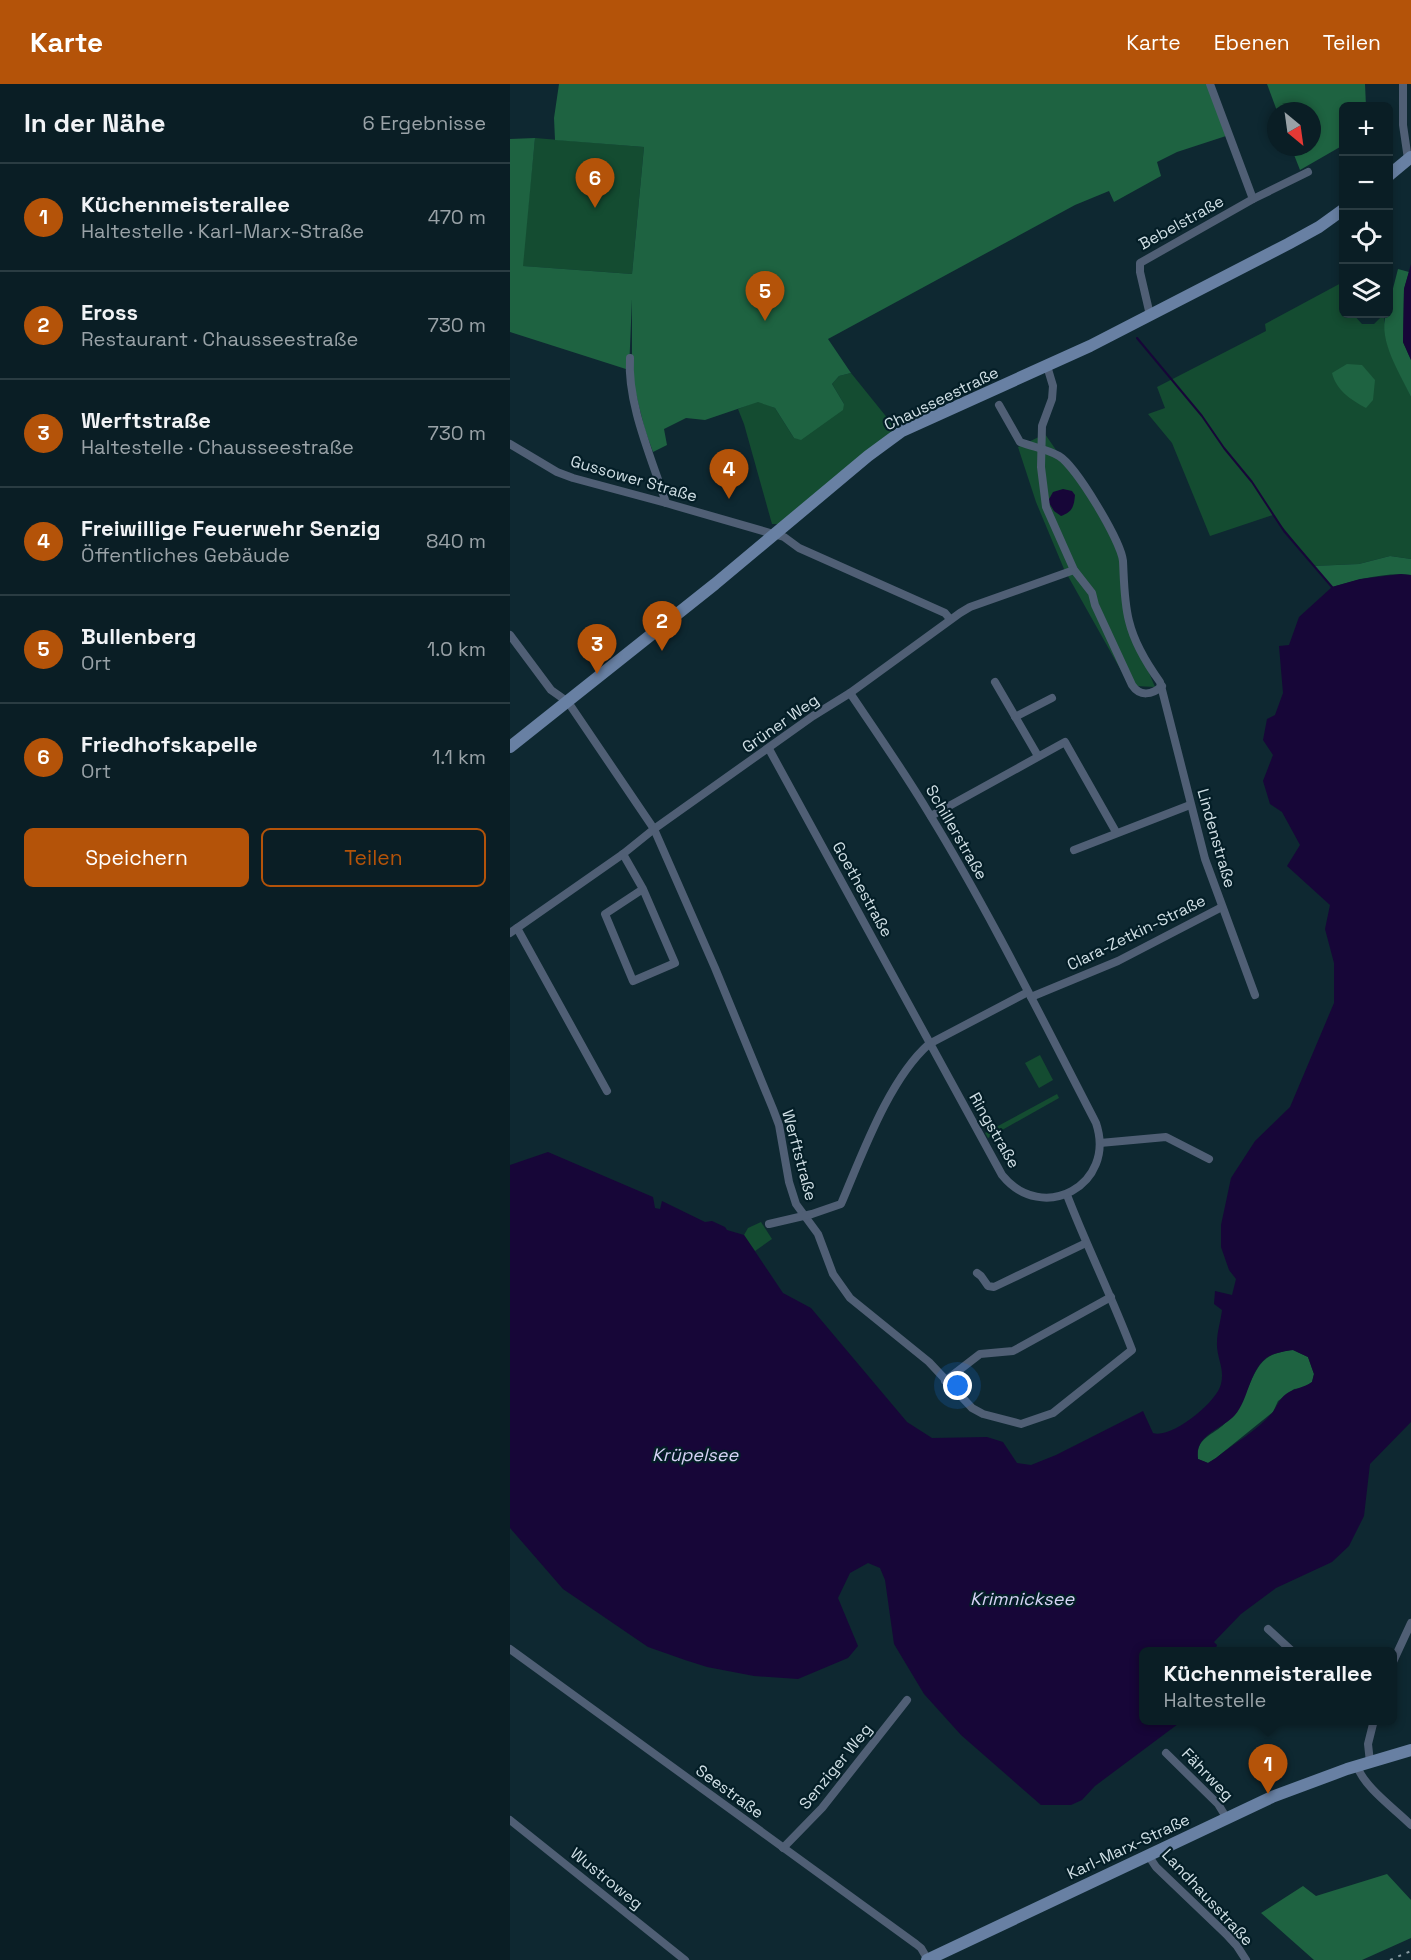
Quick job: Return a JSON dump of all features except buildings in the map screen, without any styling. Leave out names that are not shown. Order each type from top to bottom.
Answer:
[{"type":"main road","points":[[1393,173],[1410,158]]},
{"type":"main road","name":"Chausseestraße","points":[[510,747],[775,534],[868,456],[902,431],[1047,366],[1150,315],[1320,227],[1343,210]]},
{"type":"main road","name":"Karl-Marx-Straße","points":[[927,1960],[1226,1817],[1352,1767],[1411,1750]]},
{"type":"street","points":[[1210,84],[1253,199]]},
{"type":"street","points":[[1406,86],[1403,125],[1410,158]]},
{"type":"street","name":"Bebelstraße","points":[[1150,315],[1140,263],[1253,199],[1308,172]]},
{"type":"street","points":[[630,358],[629,371],[641,429],[666,503]]},
{"type":"street","points":[[1047,366],[1053,386],[1052,399],[1042,426],[1041,467],[1046,507],[1074,570],[1092,593],[1095,605],[1136,691],[1145,694],[1154,693],[1162,686]]},
{"type":"street","name":"Lindenstraße","points":[[999,405],[1020,442],[1060,457],[1076,473],[1118,546],[1123,560],[1129,621],[1139,645],[1162,686],[1190,805],[1222,907],[1255,995]]},
{"type":"street","name":"Gussower Straße","points":[[510,444],[557,472],[573,478],[784,537],[799,548],[945,614],[950,619]]},
{"type":"street","name":"Grüner Weg","points":[[607,1091],[514,930],[769,750],[813,716],[850,693],[950,619],[970,607],[1074,570]]},
{"type":"street","name":"Werftstraße","points":[[510,635],[550,690],[568,702],[654,830],[719,977],[779,1125],[789,1182],[796,1204],[818,1234],[834,1274],[850,1298],[916,1351],[972,1408],[995,1418],[1021,1424],[1053,1413],[1132,1350],[1111,1297]]},
{"type":"street","points":[[995,682],[1038,756]]},
{"type":"street","name":"Schillerstraße","points":[[850,693],[931,816],[1029,995]]},
{"type":"street","points":[[1015,717],[1052,698]]},
{"type":"street","points":[[931,816],[1065,742],[1116,832]]},
{"type":"street","name":"Goethestraße","points":[[769,750],[929,1044]]},
{"type":"street","points":[[1074,850],[1190,805]]},
{"type":"street","points":[[623,854],[643,889],[675,963],[633,981],[605,914],[643,889]]},
{"type":"street","name":"Clara-Zetkin-Straße","points":[[929,1044],[1029,995],[1118,961],[1222,907]]},
{"type":"street","points":[[945,1381],[980,1354],[1013,1351],[1111,1297],[1067,1195],[1079,1188],[1098,1162],[1100,1143],[1096,1123],[1029,995]]},
{"type":"street","name":"Werftstraße","points":[[769,1224],[812,1214],[841,1204],[898,1080],[917,1054],[929,1044]]},
{"type":"street","name":"Ringstraße","points":[[929,1044],[1007,1182],[1032,1196],[1046,1198],[1067,1195]]},
{"type":"street","points":[[1100,1143],[1166,1137],[1209,1159]]},
{"type":"street","points":[[977,1273],[988,1286],[994,1287],[1086,1243]]},
{"type":"street","points":[[1397,1653],[1411,1623]]},
{"type":"street","points":[[1268,1629],[1288,1647]]},
{"type":"street","name":"Seestraße","points":[[510,1649],[916,1944],[921,1948],[927,1960]]},
{"type":"street","name":"Senziger Weg","points":[[783,1848],[822,1808],[907,1700]]},
{"type":"street","points":[[1370,1762],[1368,1744],[1373,1725]]},
{"type":"street","name":"Fährweg","points":[[1166,1753],[1218,1804],[1226,1817]]},
{"type":"street","points":[[1352,1767],[1411,1825]]},
{"type":"street","name":"Wustroweg","points":[[510,1820],[685,1960]]},
{"type":"street","name":"Landhausstraße","points":[[1148,1855],[1156,1867],[1232,1940],[1246,1960]]},
{"type":"green space","points":[[559,84],[1207,84],[1226,136],[1177,152],[1157,162],[1161,176],[1114,202],[1109,191],[1075,205],[828,339],[851,373],[839,376],[832,384],[844,404],[843,410],[801,440],[794,438],[775,408],[758,402],[705,420],[686,418],[664,429],[667,445],[653,452],[632,378],[632,299],[629,370],[510,332],[510,139],[535,138],[523,266],[632,274],[644,147],[555,140],[554,118]]},
{"type":"green space","points":[[1267,84],[1365,84],[1366,102],[1339,102],[1339,148],[1300,170],[1295,156],[1321,156],[1321,102],[1274,102]]},
{"type":"green space","points":[[535,138],[644,147],[632,274],[522,266]]},
{"type":"green space","points":[[1398,269],[1409,272],[1404,289],[1403,342],[1411,360],[1411,397],[1391,357],[1385,335],[1385,318],[1393,318],[1393,288]]},
{"type":"green space","points":[[1339,284],[1339,318],[1357,318],[1362,324],[1374,324],[1380,318],[1384,318],[1388,346],[1411,397],[1411,559],[1390,556],[1359,564],[1314,566],[1273,515],[1210,536],[1172,443],[1148,414],[1165,408],[1157,387],[1266,331],[1265,324]]},
{"type":"green space","points":[[1347,364],[1362,365],[1375,380],[1373,400],[1366,408],[1345,394],[1334,379],[1332,373]]},
{"type":"green space","points":[[851,373],[897,430],[781,524],[772,524],[738,409],[758,401],[775,408],[794,438],[844,404],[832,384],[839,376]]},
{"type":"green space","points":[[1045,434],[1091,501],[1121,556],[1127,620],[1155,687],[1136,686],[1127,681],[1064,569],[1036,502],[1018,447]]},
{"type":"green space","points":[[1390,556],[1411,559],[1411,575],[1361,579],[1332,587],[1314,566],[1359,564]]},
{"type":"green space","points":[[1040,1055],[1053,1080],[1039,1088],[1025,1063]]},
{"type":"green space","points":[[1057,1094],[1059,1098],[988,1138],[985,1133]]},
{"type":"green space","points":[[761,1222],[772,1239],[755,1251],[744,1235],[748,1228]]},
{"type":"green space","points":[[1293,1350],[1308,1357],[1314,1374],[1312,1382],[1303,1388],[1294,1389],[1278,1401],[1273,1412],[1216,1458],[1208,1463],[1198,1459],[1200,1445],[1232,1415],[1263,1362],[1272,1355]]},
{"type":"green space","points":[[1387,1874],[1411,1900],[1411,1938],[1362,1960],[1314,1960],[1261,1913],[1303,1886],[1316,1896]]},
{"type":"water","points":[[1411,264],[1411,360],[1403,342],[1404,289]]},
{"type":"water","points":[[1063,489],[1072,491],[1075,495],[1072,508],[1061,516],[1054,511],[1048,501],[1053,492]]},
{"type":"water","name":"Krimnicksee","points":[[1411,575],[1411,1422],[1370,1464],[1364,1516],[1349,1546],[1332,1562],[1276,1588],[1241,1614],[1214,1642],[1216,1647],[1139,1647],[1139,1725],[1177,1725],[1095,1786],[1082,1800],[1071,1805],[1041,1805],[961,1735],[924,1694],[894,1644],[885,1580],[880,1568],[868,1563],[850,1573],[838,1598],[858,1646],[848,1658],[798,1679],[754,1676],[707,1667],[648,1647],[563,1589],[510,1528],[510,1165],[548,1152],[653,1197],[655,1208],[660,1209],[662,1201],[705,1222],[712,1221],[727,1230],[744,1235],[783,1293],[811,1308],[907,1422],[932,1438],[987,1437],[1003,1442],[1017,1463],[1031,1465],[1056,1455],[1143,1411],[1153,1433],[1171,1430],[1193,1418],[1218,1392],[1222,1378],[1217,1342],[1222,1310],[1214,1304],[1215,1291],[1232,1295],[1236,1279],[1229,1270],[1221,1247],[1221,1225],[1231,1178],[1255,1141],[1290,1107],[1334,1003],[1334,963],[1325,929],[1330,905],[1287,866],[1300,845],[1282,812],[1270,804],[1263,781],[1273,755],[1263,740],[1267,719],[1275,715],[1283,693],[1279,646],[1289,645],[1299,617],[1332,587],[1360,579]],"holes":[[[1293,1350],[1308,1357],[1314,1374],[1312,1382],[1286,1394],[1260,1425],[1216,1458],[1208,1463],[1198,1459],[1200,1444],[1205,1438],[1230,1420],[1240,1409],[1252,1378],[1266,1358]]]},
{"type":"waterway","points":[[1137,338],[1202,416],[1252,482],[1284,531],[1332,587]]},
{"type":"railway","points":[[1390,1960],[1411,1951]]},
{"type":"place","name":"Friedhofskapelle","points":[[595,208]]},
{"type":"place","name":"Bullenberg","points":[[765,321]]},
{"type":"place","name":"Freiwillige Feuerwehr Senzig","points":[[729,499]]},
{"type":"place","name":"Eross","points":[[662,651]]},
{"type":"place","name":"Werftstraße","points":[[597,674]]},
{"type":"place","name":"Küchenmeisterallee","points":[[1268,1794]]},
{"type":"water label","name":"Krüpelsee","points":[[695,1455]]}]
